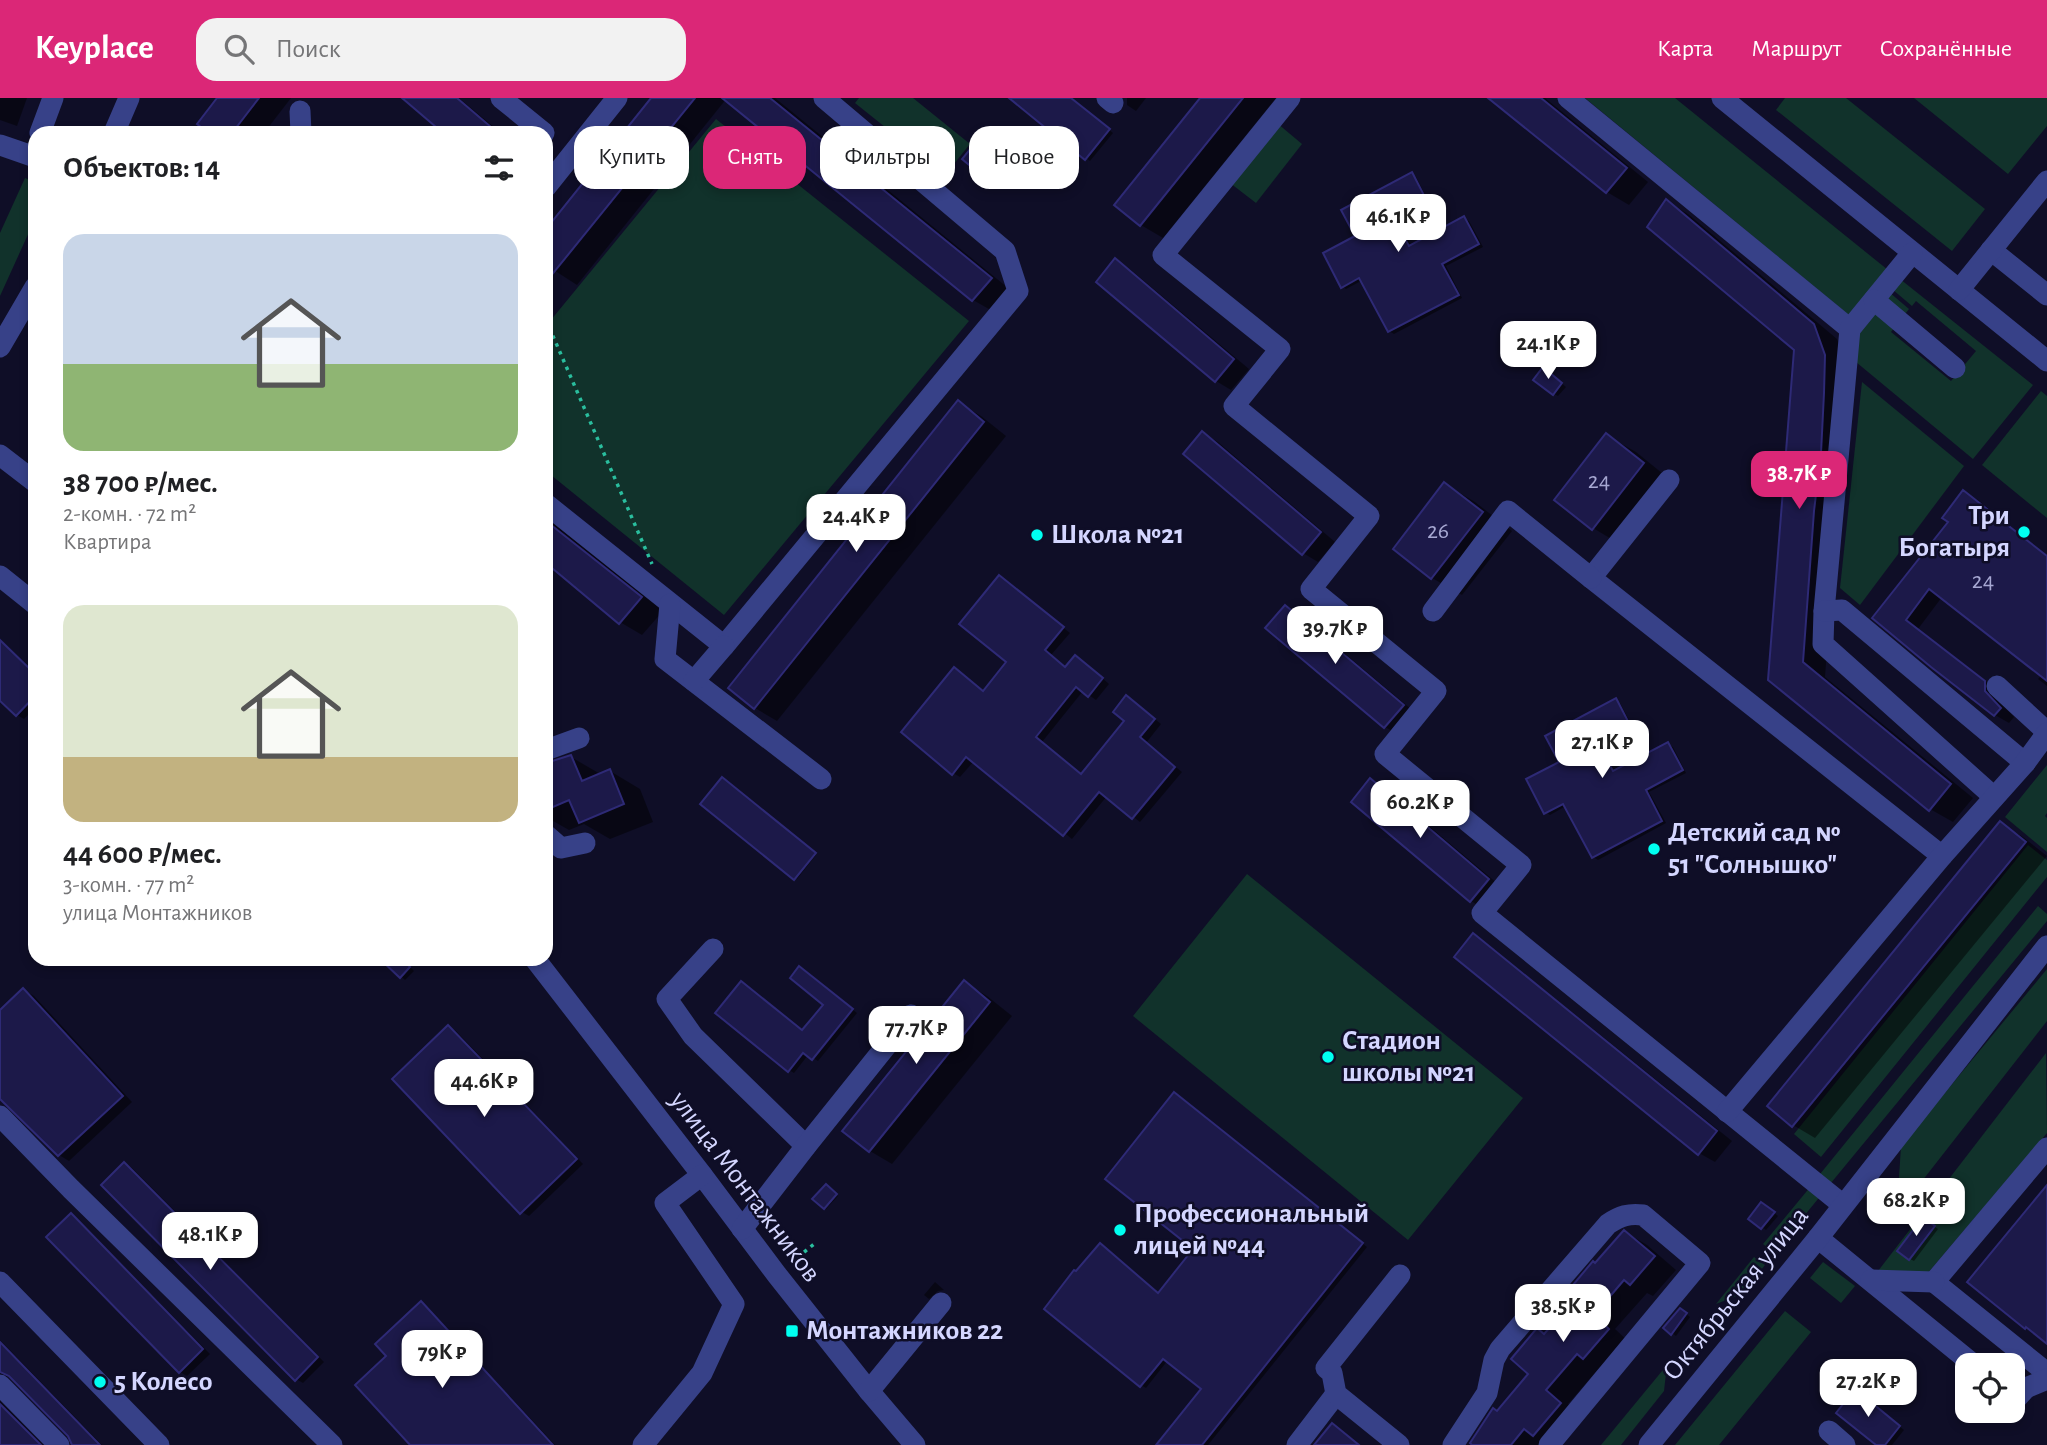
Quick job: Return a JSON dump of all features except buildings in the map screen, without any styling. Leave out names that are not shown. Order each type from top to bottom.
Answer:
[{"type":"street","points":[[43,126],[53,98]]},
{"type":"street","points":[[117,126],[129,98]]},
{"type":"street","points":[[501,98],[535,126]]},
{"type":"street","points":[[553,178],[617,98]]},
{"type":"street","points":[[694,681],[1018,290],[1005,251],[824,98]]},
{"type":"street","points":[[1290,98],[1163,255],[1280,349],[1234,406],[1369,516],[1311,589],[1436,691],[1385,754],[1521,865],[1482,914],[1843,1205]]},
{"type":"street","points":[[1568,98],[1850,329]]},
{"type":"street","points":[[1723,98],[2047,361]]},
{"type":"street","points":[[300,111],[301,126]]},
{"type":"street","points":[[553,140],[571,155]]},
{"type":"street","points":[[0,145],[28,152]]},
{"type":"street","points":[[1959,290],[2047,181]]},
{"type":"street","points":[[1991,250],[2047,295]]},
{"type":"street","points":[[1912,253],[1850,329],[1823,644],[1994,797]]},
{"type":"street","points":[[1874,300],[1955,368]]},
{"type":"street","points":[[0,347],[28,305]]},
{"type":"street","points":[[0,454],[28,476]]},
{"type":"street","points":[[1591,578],[1669,480]]},
{"type":"street","points":[[553,510],[724,646]]},
{"type":"street","points":[[1433,611],[1508,511],[1942,856]]},
{"type":"street","points":[[0,576],[28,598]]},
{"type":"street","points":[[670,604],[665,659],[821,779]]},
{"type":"street","points":[[1824,611],[1842,610],[2025,764]]},
{"type":"street","points":[[1727,1112],[1942,856],[2025,764],[2047,733],[1997,686]]},
{"type":"street","points":[[553,747],[579,738]]},
{"type":"street","points":[[553,841],[561,848],[585,843]]},
{"type":"street","name":"Октябрьская улица","points":[[1649,1445],[1818,1238],[2047,946]]},
{"type":"street","points":[[713,949],[667,999],[693,1036],[806,1146]]},
{"type":"street","name":"улица Монтажников","points":[[540,966],[776,1275],[915,1445]]},
{"type":"street","points":[[742,1229],[911,1015]]},
{"type":"street","points":[[0,1116],[332,1445]]},
{"type":"street","points":[[1934,1282],[2047,1148]]},
{"type":"street","points":[[643,1445],[702,1373],[734,1304],[665,1203],[702,1175]]},
{"type":"street","points":[[1453,1445],[1487,1393],[1494,1360],[1500,1349],[1608,1224],[1631,1214],[1643,1216],[1700,1264],[1549,1445]]},
{"type":"street","points":[[1818,1238],[1959,1353]]},
{"type":"street","points":[[1399,1445],[1336,1394],[1332,1373],[1326,1368],[1400,1275]]},
{"type":"street","points":[[1871,1280],[1934,1282],[2047,1373]]},
{"type":"street","points":[[0,1282],[159,1445]]},
{"type":"street","points":[[869,1391],[942,1303]]},
{"type":"street","points":[[2025,1389],[2047,1379]]},
{"type":"street","points":[[0,1385],[59,1445]]},
{"type":"street","points":[[1297,1445],[1336,1394]]},
{"type":"path","points":[[553,336],[654,567]]},
{"type":"green space","points":[[859,98],[913,98],[948,126],[884,126],[855,103]]},
{"type":"green space","points":[[1585,98],[1675,98],[1888,270],[1850,316]]},
{"type":"green space","points":[[1785,98],[1846,98],[1985,209],[1952,251],[1776,110]]},
{"type":"green space","points":[[1914,98],[2047,98],[2047,126],[2008,174]]},
{"type":"green space","points":[[716,119],[725,126],[710,126]]},
{"type":"green space","points":[[1277,123],[1302,144],[1256,203],[1230,183]]},
{"type":"green space","points":[[955,132],[969,145],[955,163]]},
{"type":"green space","points":[[703,135],[703,189],[804,189],[969,321],[724,615],[553,477],[553,317],[659,189],[689,189],[689,152]]},
{"type":"green space","points":[[25,178],[28,179],[28,234],[0,296],[0,233]]},
{"type":"green space","points":[[1900,279],[2033,385],[1973,459],[1856,362],[1859,330],[1889,292],[1909,309],[1891,332],[1951,381],[1976,351],[1916,301],[1912,306],[1892,289]]},
{"type":"green space","points":[[1862,382],[1964,466],[1860,605],[1840,588]]},
{"type":"green space","points":[[2041,391],[2047,396],[2047,518],[1982,465]]},
{"type":"green space","points":[[2047,765],[2045,816],[2047,852],[2005,817]]},
{"type":"green space","points":[[2028,845],[2047,860],[2047,877],[1821,1157],[1794,1134]]},
{"type":"green space","name":"Стадион школы №21","points":[[1247,874],[1523,1098],[1408,1240],[1133,1016]]},
{"type":"green space","points":[[2038,906],[2047,914],[2047,921],[1826,1189],[1816,1179]]},
{"type":"green space","points":[[2047,969],[2047,1021],[1908,1199],[1898,1193],[1901,1146]]},
{"type":"green space","points":[[2046,1053],[2047,1133],[1927,1274],[1878,1271]]},
{"type":"green space","points":[[1811,1186],[1822,1194],[1774,1253],[1763,1244]]},
{"type":"green space","points":[[1754,1257],[1765,1265],[1742,1294],[1716,1304]]},
{"type":"green space","points":[[1823,1262],[1855,1286],[1841,1303],[1810,1278]]},
{"type":"green space","points":[[1785,1311],[1811,1332],[1719,1445],[1675,1445]]},
{"type":"green space","points":[[1667,1365],[1664,1391],[1621,1445],[1601,1445]]},
{"type":"place","name":"Три Богатыря","points":[[2024,532]]},
{"type":"place","name":"Школа №21","points":[[1037,535]]},
{"type":"place","name":"Детский сад № 51 \"Солнышко\"","points":[[1654,849]]},
{"type":"place","name":"Стадион школы №21","points":[[1328,1057]]},
{"type":"place","name":"Профессиональный лицей №44","points":[[1120,1230]]},
{"type":"place","name":"Монтажников 22","points":[[792,1331]]},
{"type":"place","name":"5 Колесо","points":[[100,1382]]}]
